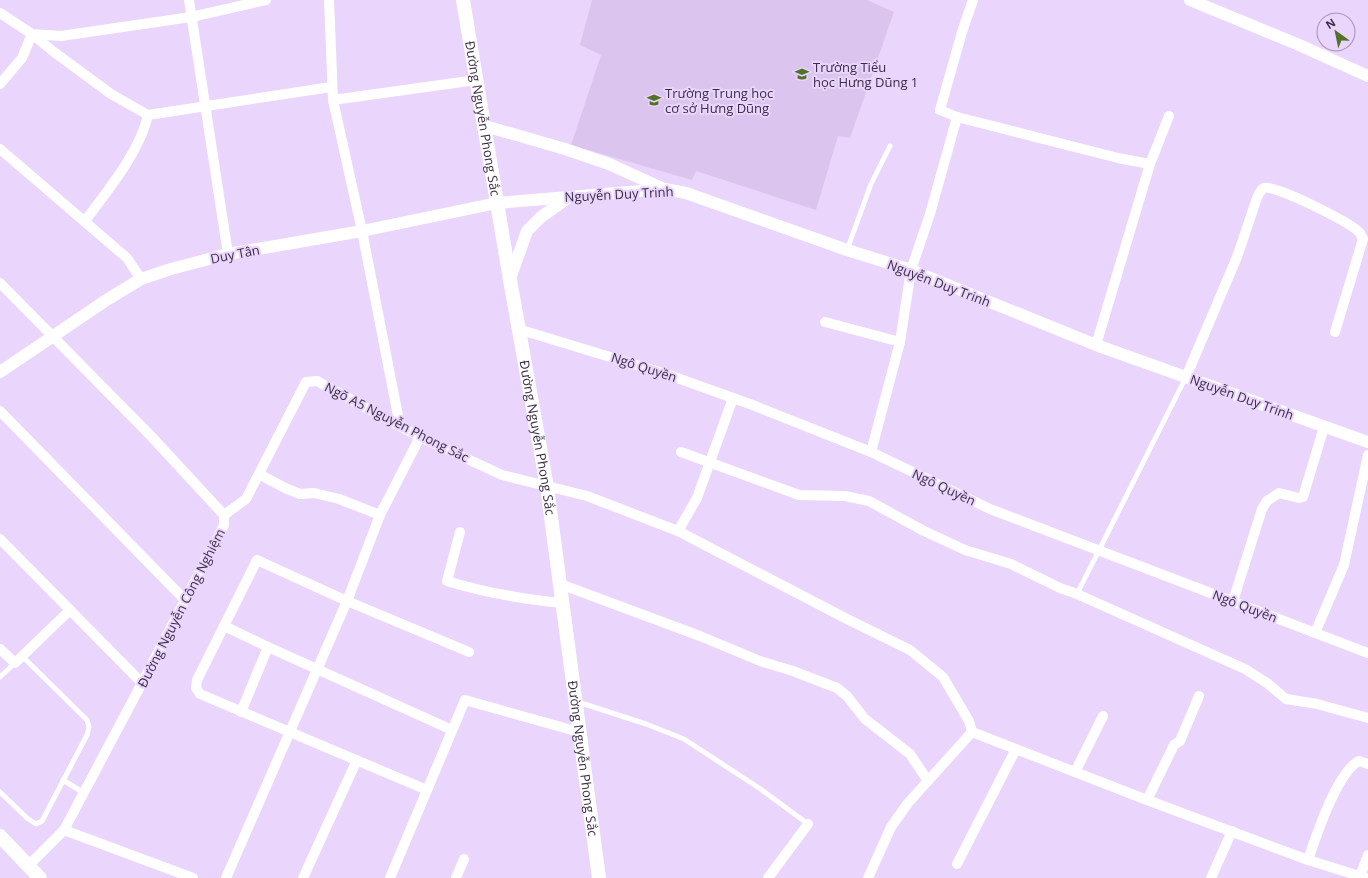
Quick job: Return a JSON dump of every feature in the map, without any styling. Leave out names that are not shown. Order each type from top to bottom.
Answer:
[{"type":"main road","name":"Đường Nguyễn Phong Sắc","points":[[463,0],[518,329],[547,487],[599,878]]},
{"type":"main road","points":[[0,836],[40,878]]},
{"type":"street","points":[[189,0],[228,254]]},
{"type":"street","points":[[32,34],[61,36],[191,17],[266,0]]},
{"type":"street","points":[[329,0],[331,88],[362,231],[400,426]]},
{"type":"street","points":[[973,0],[962,32],[940,110],[957,118],[1118,158],[1150,164]]},
{"type":"street","points":[[1190,0],[1284,38],[1368,76]]},
{"type":"street","points":[[0,12],[32,34],[111,94],[148,115],[331,88]]},
{"type":"street","points":[[0,84],[22,58],[32,34]]},
{"type":"street","points":[[333,100],[476,80]]},
{"type":"street","points":[[85,222],[134,148],[146,124],[148,115]]},
{"type":"street","points":[[1096,345],[1150,164],[1169,116]]},
{"type":"street","points":[[871,452],[900,342],[911,270],[930,214],[957,118]]},
{"type":"street","points":[[485,126],[565,149],[609,164],[665,189]]},
{"type":"street","points":[[0,149],[127,258],[141,279]]},
{"type":"street","points":[[1186,378],[1237,257],[1257,198],[1260,191],[1265,188],[1272,188],[1294,196],[1350,225],[1360,232],[1363,239],[1335,332]]},
{"type":"street","name":"Nguyễn Duy Trinh","points":[[497,203],[665,189],[686,193],[847,250],[911,270],[1096,345],[1368,442]]},
{"type":"street","points":[[510,280],[527,231],[541,217],[570,196]]},
{"type":"street","name":"Duy Tân","points":[[0,372],[108,299],[141,279],[171,269],[228,254],[362,231],[497,203]]},
{"type":"street","name":"Đường Nguyễn Công Nghiệm","points":[[0,283],[54,336],[150,435],[224,515],[224,525],[64,830],[28,866]]},
{"type":"street","points":[[825,322],[900,342]]},
{"type":"street","name":"Ngô Quyền","points":[[518,329],[666,374],[733,398],[871,452],[990,509],[1368,653]]},
{"type":"street","name":"Ngõ A5 Nguyễn Phong Sắc","points":[[224,515],[246,499],[306,382],[317,381],[420,437],[502,475],[588,496],[678,531],[847,620],[910,650],[942,677],[969,721],[972,732]]},
{"type":"street","points":[[678,531],[697,498],[733,398]]},
{"type":"street","points":[[0,412],[185,600]]},
{"type":"street","points":[[1233,601],[1262,509],[1267,501],[1279,493],[1299,498],[1303,497],[1324,427]]},
{"type":"street","points":[[226,878],[347,601],[380,514],[420,437]]},
{"type":"street","points":[[681,452],[710,464],[799,495],[845,496],[869,501],[924,532],[965,550],[1011,564],[1060,588],[1078,594],[1245,669],[1267,683],[1286,699],[1317,704],[1368,718]]},
{"type":"street","points":[[1316,633],[1344,565],[1368,455]]},
{"type":"street","points":[[259,474],[300,494],[314,493],[339,499],[380,514]]},
{"type":"street","points":[[460,532],[447,581],[475,590],[517,598],[562,603]]},
{"type":"street","points":[[0,539],[142,683]]},
{"type":"street","points":[[427,790],[200,694],[196,688],[197,680],[257,560],[347,601],[469,652]]},
{"type":"street","points":[[560,584],[700,636],[760,661],[793,671],[837,688],[847,696],[865,719],[910,754],[928,781]]},
{"type":"street","points":[[0,649],[19,659],[70,610]]},
{"type":"street","points":[[224,626],[317,670],[452,730]]},
{"type":"street","points":[[241,712],[268,647]]},
{"type":"street","points":[[1147,800],[1171,750],[1174,745],[1180,741],[1199,696]]},
{"type":"street","points":[[390,878],[465,700],[579,732]]},
{"type":"street","points":[[1076,772],[1103,716]]},
{"type":"street","points":[[868,878],[891,827],[908,803],[972,732],[1147,800],[1308,860],[1363,877],[1368,855]]},
{"type":"street","points":[[957,864],[1016,749]]},
{"type":"street","points":[[303,878],[357,760]]},
{"type":"street","points":[[1308,860],[1330,801],[1340,784],[1354,763],[1359,761],[1368,764]]},
{"type":"street","points":[[768,878],[808,824]]},
{"type":"street","points":[[64,830],[193,878]]},
{"type":"street","points":[[1211,878],[1232,831]]},
{"type":"street","points":[[456,878],[464,859]]},
{"type":"lane","points":[[847,250],[871,184],[890,146]]},
{"type":"lane","points":[[1078,594],[1186,378]]},
{"type":"lane","points":[[0,677],[19,659],[87,720],[89,727],[87,735],[42,820],[36,824],[27,818],[0,792]]},
{"type":"lane","points":[[575,702],[646,724],[684,739],[759,788],[808,824]]},
{"type":"lane","points":[[63,780],[84,793]]},
{"type":"shaded area","points":[[592,0],[867,0],[894,12],[850,138],[838,136],[816,210],[696,171],[692,180],[571,145],[601,55],[580,45]]},
{"type":"place","name":"Trường Tiểu học Hưng Dũng 1","points":[[802,74]]},
{"type":"place","name":"Trường Trung học cơ sở Hưng Dũng","points":[[654,100]]}]
